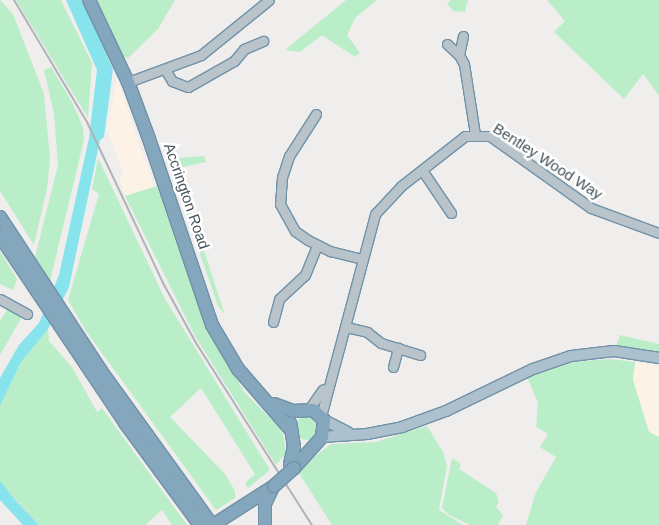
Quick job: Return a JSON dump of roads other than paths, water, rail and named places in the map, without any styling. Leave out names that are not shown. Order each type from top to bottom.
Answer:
[{"type":"highway","name":"Accrington Road","points":[[89,0],[128,82],[212,325],[238,369],[291,432]]},
{"type":"highway","points":[[0,217],[18,255],[200,525]]},
{"type":"highway","points":[[0,236],[18,255]]},
{"type":"highway","points":[[65,327],[213,525],[275,483],[320,439],[322,418],[305,410],[292,417],[291,432],[294,453],[292,466]]},
{"type":"highway","name":"Accrington Road","points":[[261,396],[283,409],[305,410]]},
{"type":"highway","points":[[291,432],[304,444],[320,439]]},
{"type":"highway","points":[[264,519],[275,483]]},
{"type":"main road","points":[[320,439],[354,434],[379,433],[415,423],[533,369],[571,356],[614,351],[659,358]]},
{"type":"main road","points":[[322,418],[354,434]]},
{"type":"street","points":[[128,82],[201,55],[269,0]]},
{"type":"street","points":[[459,55],[463,36]]},
{"type":"street","points":[[165,69],[172,81],[188,88],[234,61],[244,49],[263,41]]},
{"type":"street","points":[[447,44],[459,55],[464,64],[475,134]]},
{"type":"street","points":[[316,114],[289,156],[282,177],[280,204],[295,231],[317,245],[361,259]]},
{"type":"street","name":"Bentley Wood Way","points":[[322,418],[330,376],[346,327],[361,259],[375,214],[401,186],[465,136],[475,134],[490,136],[591,208],[659,233]]},
{"type":"street","points":[[422,170],[452,213]]},
{"type":"street","points":[[273,322],[279,299],[305,275],[317,245]]},
{"type":"street","points":[[0,298],[26,312]]},
{"type":"street","points":[[346,327],[367,332],[381,343],[420,355]]},
{"type":"street","points":[[393,367],[398,348]]},
{"type":"street","name":"Bentley Wood Way","points":[[305,410],[330,376]]},
{"type":"water","points":[[66,0],[82,0],[113,69],[104,137],[100,140],[69,287],[48,329],[21,362],[0,406],[0,378],[19,345],[39,323],[59,275],[89,138],[97,70]]},
{"type":"water","points":[[0,481],[39,525],[23,525],[0,500]]},
{"type":"railway","points":[[14,0],[87,122],[163,283],[196,343],[312,525]]}]
